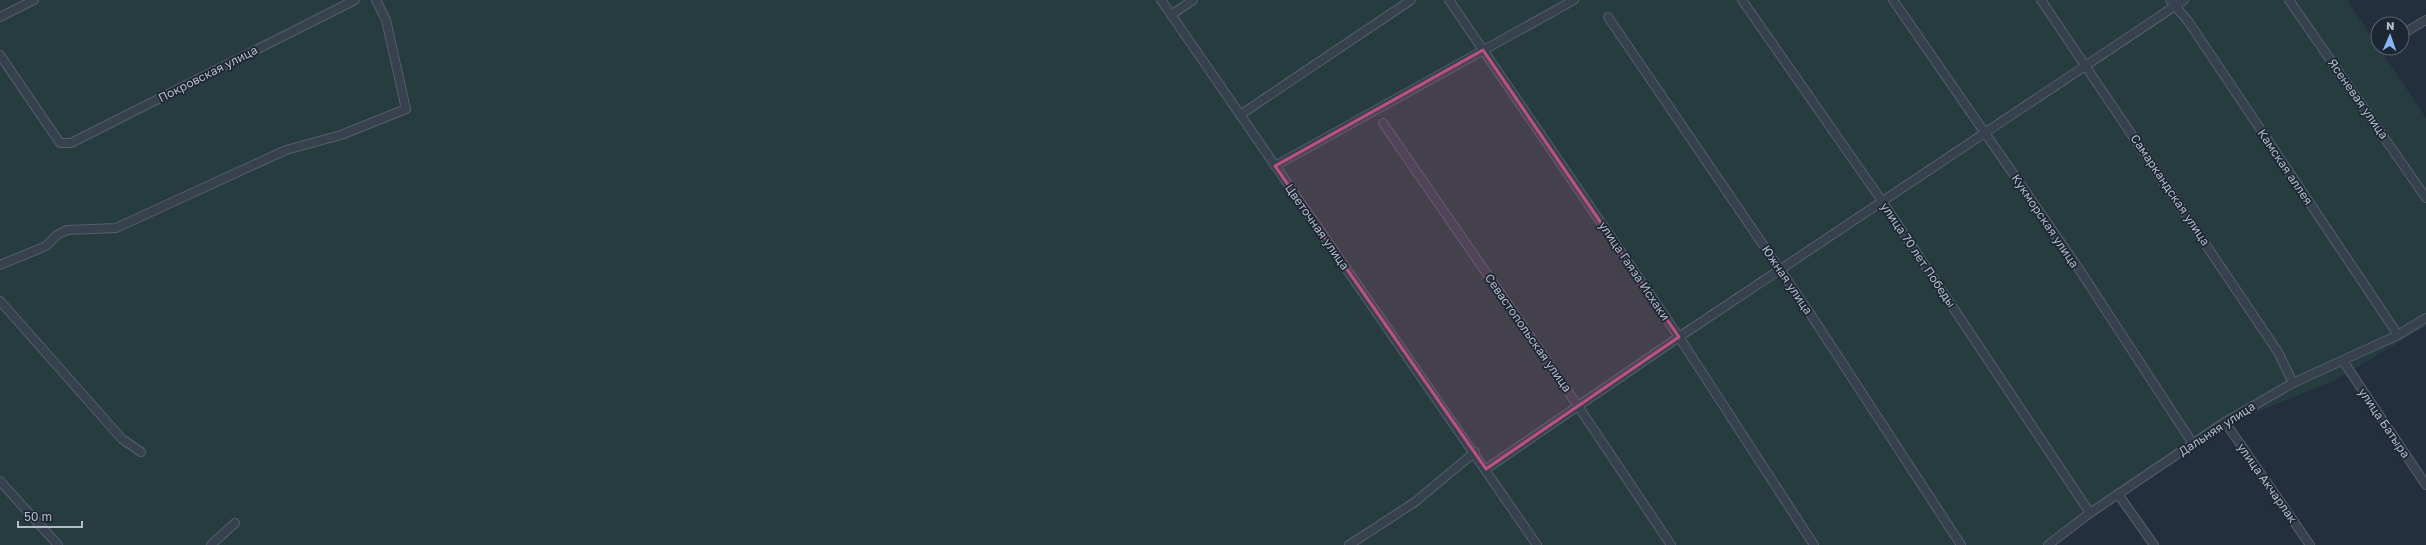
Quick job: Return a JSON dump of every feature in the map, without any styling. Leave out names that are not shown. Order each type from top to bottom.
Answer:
[{"type":"street","points":[[0,17],[34,0]]},
{"type":"street","name":"Покровская улица","points":[[0,55],[60,143],[71,144],[356,0]]},
{"type":"street","points":[[0,265],[46,246],[57,235],[67,230],[116,228],[286,150],[341,135],[406,109],[386,20],[376,0]]},
{"type":"street","name":"Цветочная улица","points":[[1161,0],[1475,452],[1537,545]]},
{"type":"street","points":[[1171,15],[1194,0]]},
{"type":"street","points":[[1240,115],[1411,0]]},
{"type":"street","name":"улица Гаяза Исхаки","points":[[1449,0],[1679,337],[1814,545]]},
{"type":"street","points":[[1275,166],[1574,0]]},
{"type":"street","name":"улица 70 лет Победы","points":[[1742,0],[1882,201],[2090,513]]},
{"type":"street","name":"Кукморская улица","points":[[1893,0],[2077,266],[2193,444]]},
{"type":"street","name":"Самаркандская улица","points":[[2041,0],[2278,352],[2293,383]]},
{"type":"street","points":[[1486,469],[1679,337],[2086,66],[2172,3],[2184,0]]},
{"type":"street","name":"Ясеневая улица","points":[[2289,0],[2426,198]]},
{"type":"street","name":"Камская аллея","points":[[2172,3],[2192,28],[2398,335]]},
{"type":"street","name":"Южная улица","points":[[1608,17],[1780,270],[1961,545]]},
{"type":"street","points":[[2410,29],[2426,20]]},
{"type":"street","name":"Севастопольская улица","points":[[1383,123],[1578,406],[1671,545]]},
{"type":"street","points":[[0,301],[122,439],[141,452]]},
{"type":"street","name":"Дальняя улица","points":[[2048,545],[2090,513],[2225,422],[2293,383],[2398,335],[2426,318]]},
{"type":"street","name":"улица Батыра","points":[[2342,361],[2426,485]]},
{"type":"street","name":"улица Акчарлак","points":[[2225,422],[2310,545]]},
{"type":"street","points":[[1349,545],[1415,502],[1475,452]]},
{"type":"street","points":[[0,481],[58,545]]},
{"type":"street","points":[[2118,494],[2154,545]]},
{"type":"street","points":[[211,545],[235,523]]},
{"type":"highlighted area","points":[[1483,50],[1679,337],[1486,469],[1275,166]]},
{"type":"green space","points":[[0,0],[2347,0],[2370,34],[2370,56],[2384,56],[2426,118],[2426,326],[2334,381],[2214,429],[2042,545],[0,545]]}]
